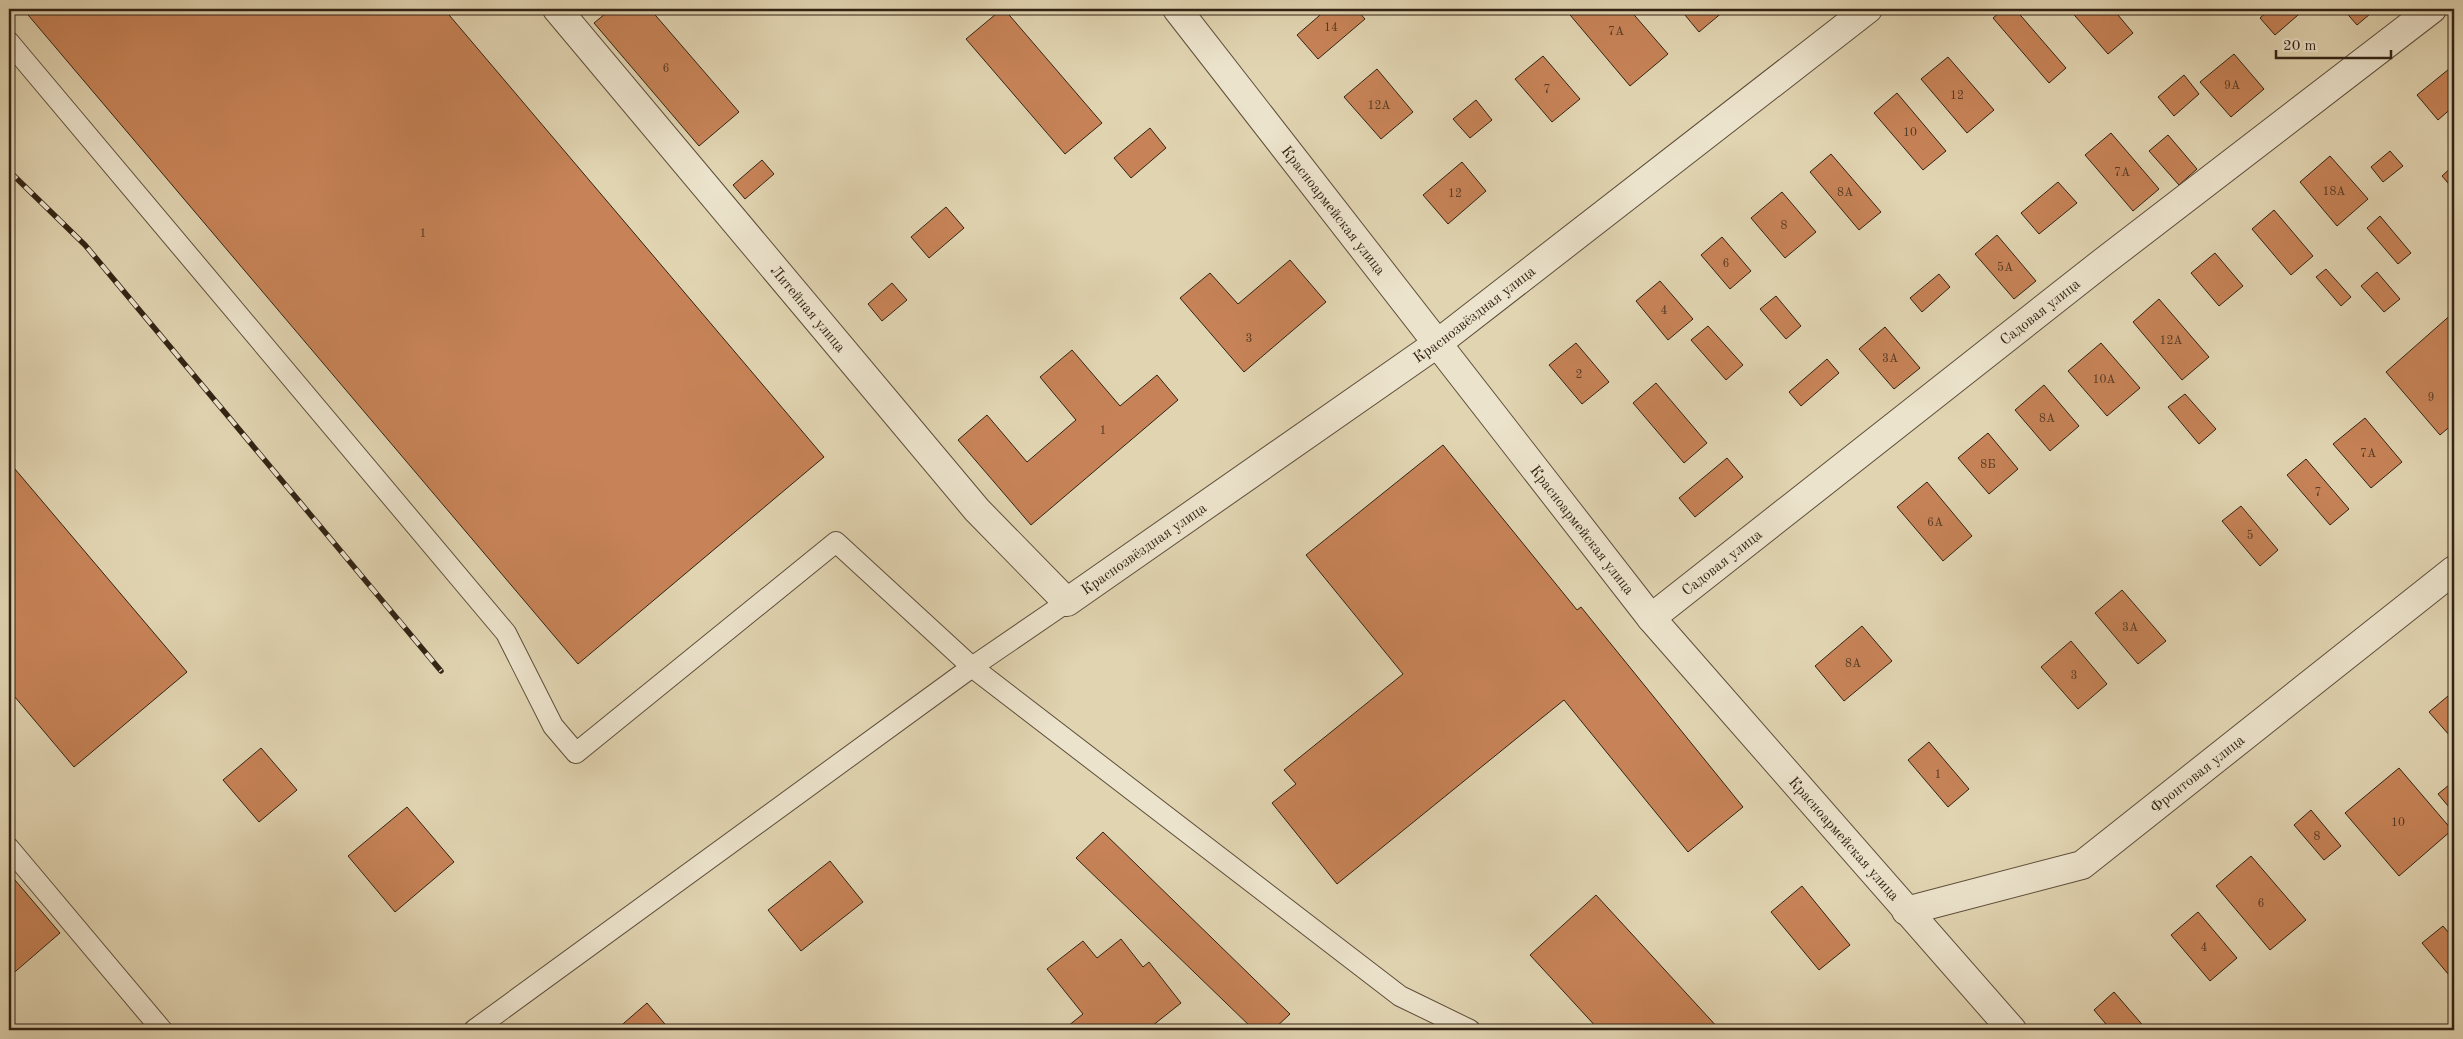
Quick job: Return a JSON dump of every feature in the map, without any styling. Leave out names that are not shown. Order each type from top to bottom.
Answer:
[{"type":"street","name":"Литейная улица","points":[[556,9],[977,510],[1067,602]]},
{"type":"street","name":"Красноармейская улица","points":[[1177,9],[1651,618],[2012,1030]]},
{"type":"street","name":"Краснозвёздная улица","points":[[1067,602],[1438,344],[1868,9]]},
{"type":"street","name":"Садовая улица","points":[[1651,618],[2104,262],[2432,9]]},
{"type":"street","name":"Фронтовая улица","points":[[1906,911],[2082,865],[2454,570]]},
{"type":"lane","points":[[9,42],[506,633],[553,726],[576,753],[836,542],[972,666],[1400,996],[1470,1030]]},
{"type":"lane","points":[[474,1030],[972,666],[1067,602]]},
{"type":"lane","points":[[9,848],[162,1030]]},
{"type":"building","points":[[23,9],[444,9],[824,457],[578,664]]},
{"type":"building","points":[[611,9],[650,9],[739,112],[699,146],[594,23]]},
{"type":"building","points":[[1004,9],[1102,123],[1065,154],[966,39]]},
{"type":"building","points":[[1327,9],[1356,9],[1365,19],[1318,59],[1297,35]]},
{"type":"building","points":[[1565,9],[1629,9],[1668,54],[1630,86]]},
{"type":"building","points":[[1680,9],[1722,9],[1724,11],[1699,32]]},
{"type":"building","points":[[2004,9],[2015,9],[2066,68],[2049,83],[1993,18]]},
{"type":"building","points":[[2069,9],[2113,9],[2133,33],[2108,54]]},
{"type":"building","points":[[2270,9],[2305,9],[2275,35],[2260,18]]},
{"type":"building","points":[[2343,9],[2376,9],[2357,25]]},
{"type":"building","points":[[2234,54],[2264,89],[2231,117],[2200,82]]},
{"type":"building","points":[[1543,56],[1580,99],[1552,122],[1515,79]]},
{"type":"building","points":[[1948,57],[1994,110],[1967,133],[1921,79]]},
{"type":"building","points":[[1377,69],[1413,112],[1381,139],[1344,97]]},
{"type":"building","points":[[2449,69],[2454,75],[2454,106],[2438,120],[2417,95]]},
{"type":"building","points":[[2184,75],[2199,94],[2174,116],[2158,97]]},
{"type":"building","points":[[1897,93],[1946,151],[1923,170],[1874,113]]},
{"type":"building","points":[[1476,100],[1492,120],[1470,138],[1453,119]]},
{"type":"building","points":[[1150,128],[1166,148],[1131,178],[1114,158]]},
{"type":"building","points":[[2111,133],[2159,189],[2133,211],[2085,155]]},
{"type":"building","points":[[2168,135],[2197,169],[2179,185],[2149,151]]},
{"type":"building","points":[[2390,151],[2403,166],[2383,182],[2371,167]]},
{"type":"building","points":[[1831,154],[1881,212],[1859,230],[1810,172]]},
{"type":"building","points":[[2330,156],[2368,199],[2337,226],[2300,182]]},
{"type":"building","points":[[762,160],[774,174],[745,199],[733,185]]},
{"type":"building","points":[[1462,162],[1486,191],[1448,224],[1423,195]]},
{"type":"building","points":[[2454,165],[2454,190],[2442,176]]},
{"type":"building","points":[[2058,182],[2077,203],[2039,234],[2021,213]]},
{"type":"building","points":[[1782,192],[1816,232],[1785,258],[1751,218]]},
{"type":"building","points":[[946,207],[964,228],[929,258],[911,237]]},
{"type":"building","points":[[2274,210],[2313,256],[2291,275],[2252,229]]},
{"type":"building","points":[[2380,216],[2411,253],[2398,264],[2367,228]]},
{"type":"building","points":[[1997,235],[2036,281],[2014,299],[1975,254]]},
{"type":"building","points":[[1722,237],[1751,271],[1730,289],[1701,255]]},
{"type":"building","points":[[2215,253],[2243,286],[2219,306],[2191,273]]},
{"type":"building","points":[[1290,260],[1326,302],[1244,372],[1180,298],[1210,273],[1238,304]]},
{"type":"building","points":[[2326,269],[2351,297],[2341,306],[2316,277]]},
{"type":"building","points":[[2377,272],[2400,299],[2384,312],[2361,286]]},
{"type":"building","points":[[1939,274],[1950,287],[1922,312],[1910,298]]},
{"type":"building","points":[[1660,281],[1693,319],[1668,340],[1636,301]]},
{"type":"building","points":[[892,283],[907,300],[882,321],[868,304]]},
{"type":"building","points":[[1776,296],[1801,326],[1786,339],[1760,309]]},
{"type":"building","points":[[2159,299],[2209,357],[2182,380],[2133,322]]},
{"type":"building","points":[[2454,312],[2454,423],[2440,435],[2386,372]]},
{"type":"building","points":[[1708,326],[1743,365],[1726,380],[1691,340]]},
{"type":"building","points":[[1885,327],[1920,368],[1894,389],[1859,349]]},
{"type":"building","points":[[1576,343],[1609,382],[1582,404],[1549,365]]},
{"type":"building","points":[[2101,343],[2140,388],[2107,416],[2068,371]]},
{"type":"building","points":[[1072,350],[1120,406],[1157,375],[1178,400],[1031,525],[958,440],[987,415],[1027,462],[1076,420],[1040,377]]},
{"type":"building","points":[[1827,359],[1839,373],[1801,406],[1789,392]]},
{"type":"building","points":[[1656,383],[1707,443],[1684,463],[1633,403]]},
{"type":"building","points":[[2044,385],[2079,426],[2050,451],[2015,410]]},
{"type":"building","points":[[2185,394],[2216,429],[2199,444],[2168,407]]},
{"type":"building","points":[[2365,418],[2402,462],[2371,488],[2333,444]]},
{"type":"building","points":[[1988,433],[2018,469],[1989,494],[1958,458]]},
{"type":"building","points":[[1443,445],[1577,610],[1581,607],[1743,807],[1688,852],[1564,700],[1337,884],[1272,803],[1296,784],[1284,770],[1403,674],[1306,555]]},
{"type":"building","points":[[1727,458],[1743,477],[1695,517],[1679,498]]},
{"type":"building","points":[[2306,459],[2349,509],[2330,525],[2287,475]]},
{"type":"building","points":[[9,462],[187,672],[74,767],[9,690]]},
{"type":"building","points":[[1927,482],[1972,536],[1943,561],[1897,507]]},
{"type":"building","points":[[2241,506],[2278,550],[2260,566],[2222,521]]},
{"type":"building","points":[[2122,590],[2166,641],[2138,664],[2095,613]]},
{"type":"building","points":[[1862,626],[1892,661],[1844,701],[1815,666]]},
{"type":"building","points":[[2071,641],[2107,684],[2078,709],[2041,667]]},
{"type":"building","points":[[2448,696],[2454,703],[2454,733],[2450,736],[2429,712]]},
{"type":"building","points":[[1929,742],[1969,789],[1948,807],[1908,760]]},
{"type":"building","points":[[261,748],[297,790],[259,822],[223,780]]},
{"type":"building","points":[[2399,768],[2452,830],[2399,876],[2345,813]]},
{"type":"building","points":[[2454,781],[2454,813],[2438,794]]},
{"type":"building","points":[[407,807],[454,862],[395,912],[348,856]]},
{"type":"building","points":[[2311,810],[2341,846],[2324,860],[2294,825]]},
{"type":"building","points":[[1103,832],[1290,1014],[1273,1030],[1254,1030],[1076,858]]},
{"type":"building","points":[[2251,856],[2306,920],[2270,950],[2216,886]]},
{"type":"building","points":[[830,861],[863,902],[801,951],[768,910]]},
{"type":"building","points":[[9,873],[60,933],[9,977]]},
{"type":"building","points":[[1802,886],[1850,945],[1819,970],[1771,912]]},
{"type":"building","points":[[1596,895],[1720,1030],[1599,1030],[1530,955]]},
{"type":"building","points":[[2198,912],[2237,958],[2210,981],[2171,935]]},
{"type":"building","points":[[2443,926],[2454,939],[2454,981],[2422,943]]},
{"type":"building","points":[[1121,939],[1143,967],[1149,962],[1181,1003],[1147,1030],[1063,1030],[1083,1014],[1047,969],[1083,941],[1097,958]]},
{"type":"building","points":[[2114,992],[2146,1029],[2111,1030],[2094,1010]]},
{"type":"building","points":[[647,1003],[670,1030],[616,1030]]},
{"type":"railway","points":[[9,171],[85,245],[441,671]]}]
